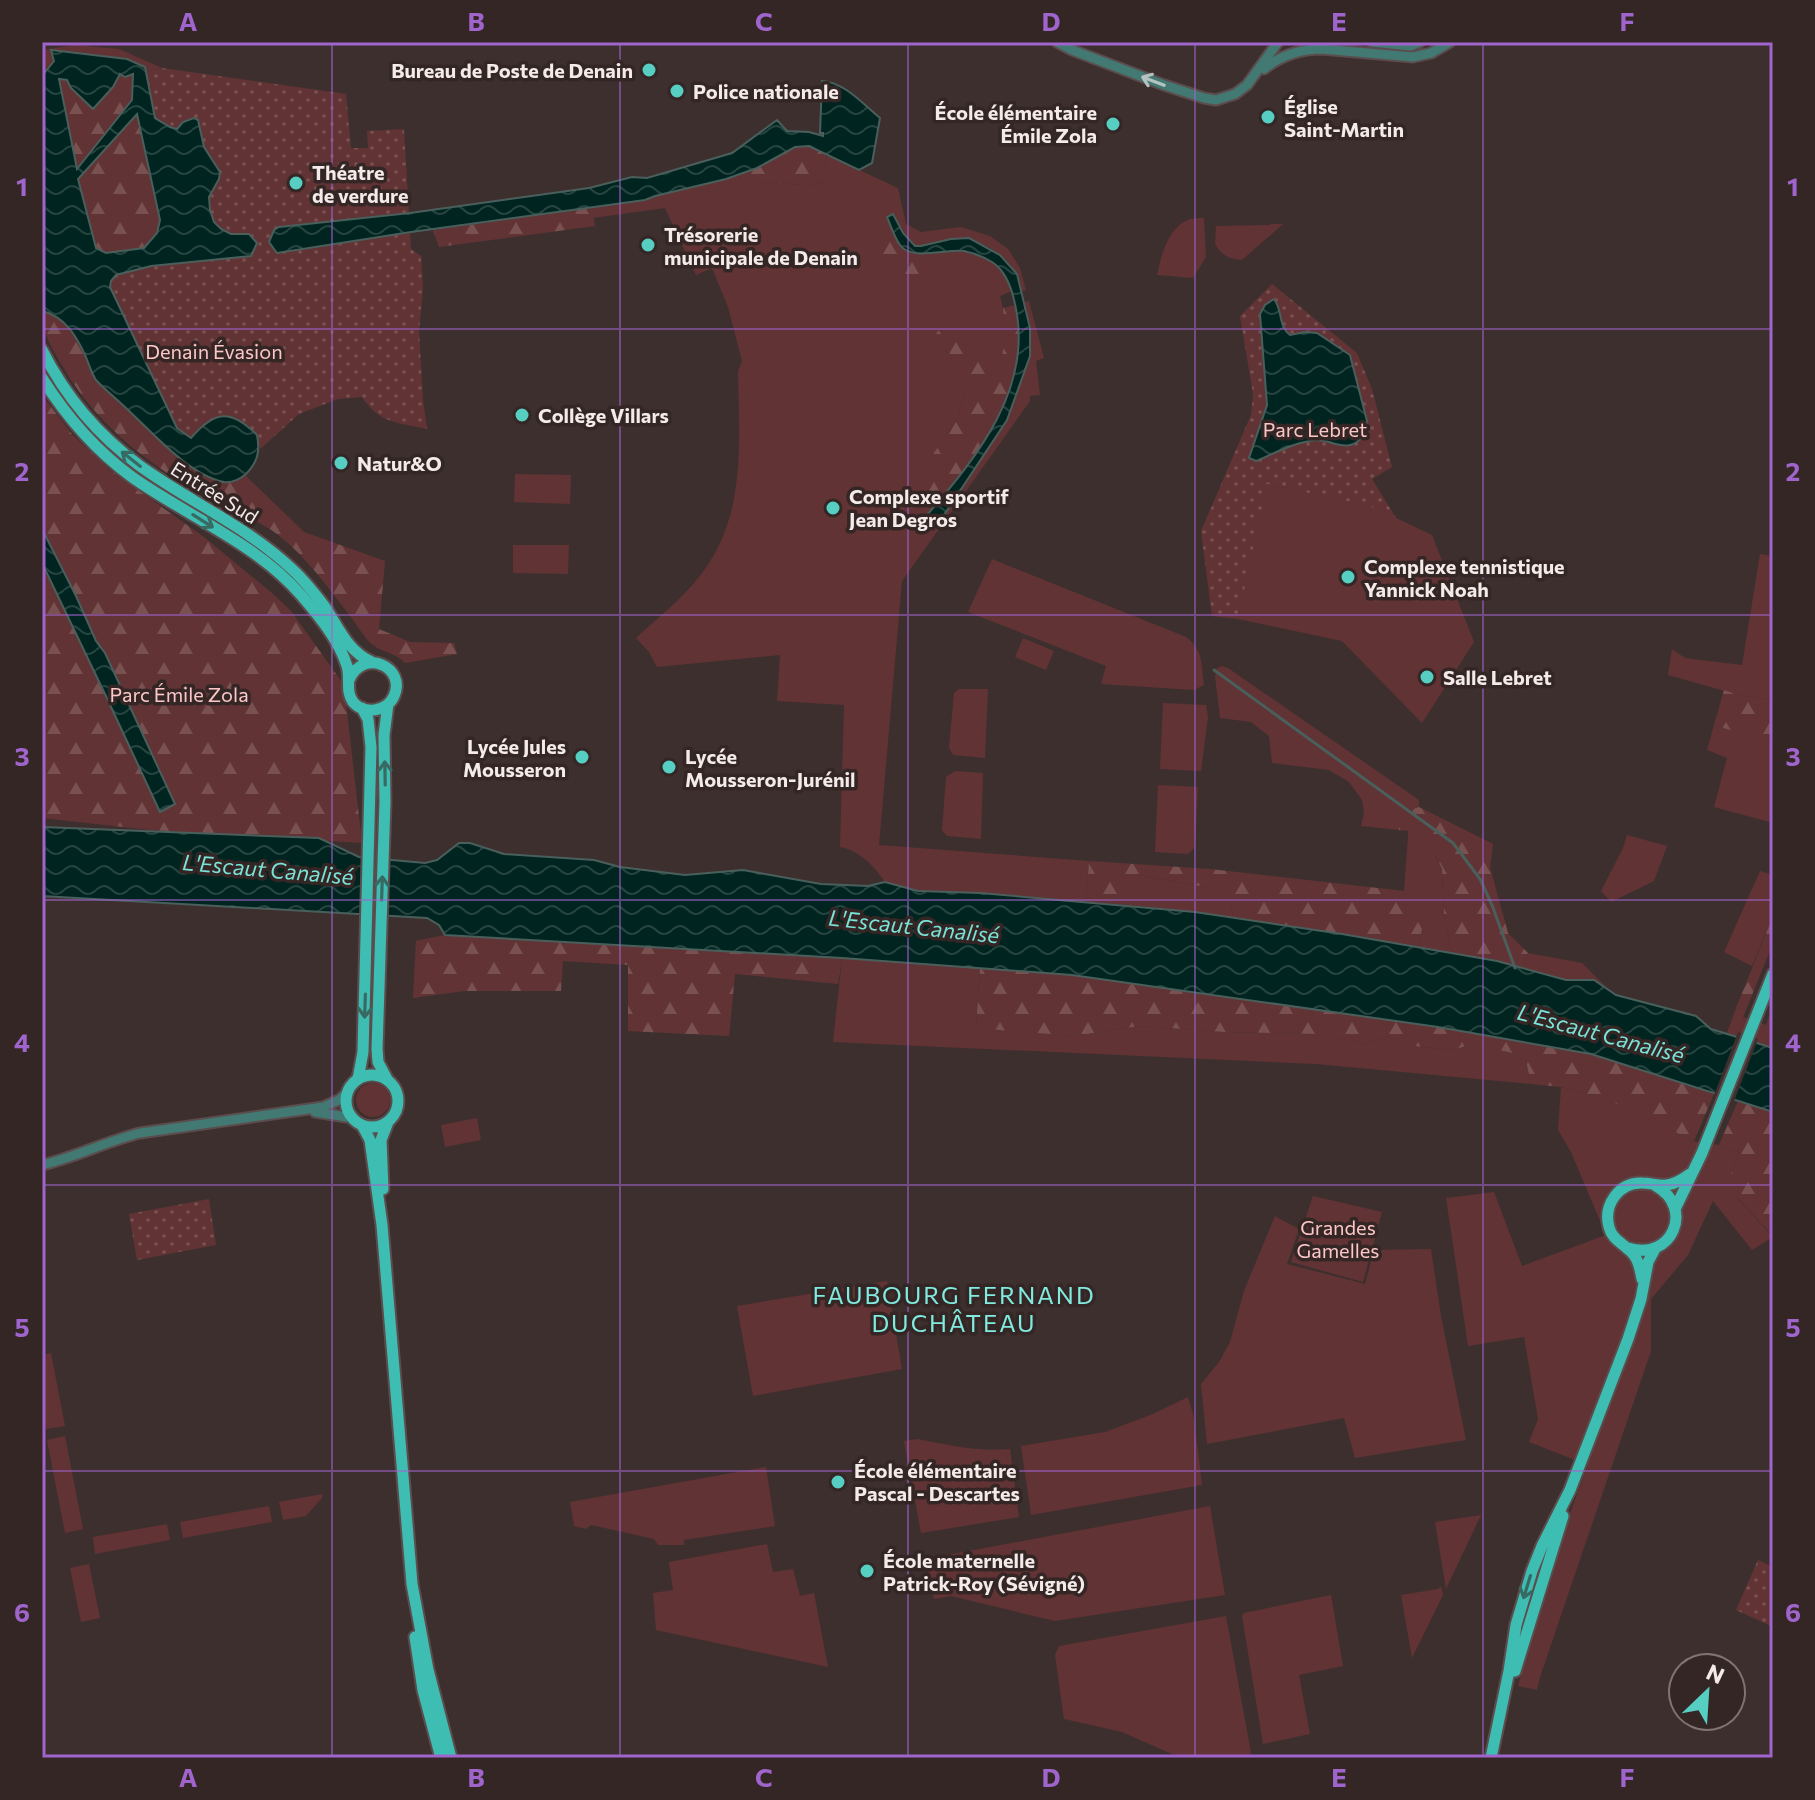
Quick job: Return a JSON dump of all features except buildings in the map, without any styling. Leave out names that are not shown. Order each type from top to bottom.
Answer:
[{"type":"main road","name":"Entrée Sud","points":[[42,350],[74,401],[106,437],[149,472],[275,554],[316,596],[351,648],[372,662]]},
{"type":"main road","name":"Entrée Sud","points":[[42,378],[77,427],[113,462],[139,482],[253,553],[293,586],[338,646],[347,666],[349,680]]},
{"type":"main road","points":[[382,1225],[382,1135],[397,1110],[399,1100],[396,1089],[380,1066],[377,1054],[384,735],[388,704],[396,689],[394,676],[385,666],[372,662],[359,666],[349,680],[349,694],[362,708],[371,734],[363,1052],[358,1079],[348,1092],[346,1104],[370,1140],[382,1225],[417,1653],[424,1696],[441,1758]]},
{"type":"main road","points":[[362,708],[376,710],[388,704]]},
{"type":"main road","points":[[1675,1209],[1714,1124],[1773,974]]},
{"type":"main road","points":[[358,1079],[373,1075],[387,1079]]},
{"type":"main road","points":[[358,1122],[377,1127],[388,1122]]},
{"type":"main road","points":[[1654,1185],[1667,1195],[1675,1209],[1676,1221],[1672,1233],[1655,1249],[1641,1251],[1628,1248],[1616,1240],[1608,1218],[1610,1204],[1617,1193],[1629,1185],[1674,1183],[1693,1171]]},
{"type":"main road","points":[[1628,1248],[1638,1262],[1643,1285]]},
{"type":"main road","points":[[1498,1758],[1516,1668],[1570,1490],[1628,1339],[1648,1262],[1655,1249]]},
{"type":"main road","points":[[1491,1758],[1521,1606],[1539,1553],[1570,1490]]},
{"type":"main road","points":[[411,1578],[430,1679],[451,1758]]},
{"type":"street","points":[[1057,42],[1080,53],[1216,100],[1244,88],[1279,42]]},
{"type":"street","points":[[1279,42],[1282,50],[1294,53],[1322,49],[1413,57],[1431,53],[1450,42]]},
{"type":"street","points":[[1255,76],[1302,48],[1303,42]]},
{"type":"street","points":[[1372,42],[1411,46],[1420,42]]},
{"type":"street","points":[[42,1165],[140,1133],[330,1105],[348,1092]]},
{"type":"street","points":[[300,1111],[327,1113],[358,1122]]},
{"type":"green space","points":[[75,45],[119,49],[162,68],[146,71],[145,67],[51,51],[54,61],[42,76],[42,50]]},
{"type":"green space","name":"Denain Évasion","points":[[162,68],[346,94],[351,148],[368,148],[367,131],[404,129],[411,249],[421,256],[423,288],[419,331],[427,429],[383,417],[362,397],[338,399],[299,414],[260,449],[257,435],[201,426],[191,438],[177,428],[110,287],[111,281],[116,275],[151,266],[250,256],[249,234],[231,234],[214,222],[209,197],[213,188],[214,161],[204,147],[198,120],[194,118],[183,122],[177,129],[154,118],[146,71]]},
{"type":"green space","points":[[133,73],[132,100],[76,170],[58,78],[113,87],[120,74]]},
{"type":"green space","points":[[138,113],[160,220],[157,232],[144,248],[106,253],[96,248],[78,179]]},
{"type":"green space","points":[[809,146],[827,155],[822,183],[763,182],[741,186],[739,175],[795,147]]},
{"type":"green space","points":[[827,155],[898,188],[906,224],[921,232],[961,227],[990,236],[1008,249],[1020,268],[1026,290],[1021,291],[1011,265],[988,247],[961,239],[914,246],[903,233],[894,214],[883,216],[929,263],[925,253],[952,251],[979,255],[998,266],[1012,291],[1000,296],[1005,335],[1003,354],[995,371],[978,355],[932,339],[949,353],[965,395],[957,419],[904,498],[938,523],[1007,420],[1030,328],[1024,302],[1029,301],[1044,358],[1036,361],[1040,395],[1030,396],[1030,401],[902,581],[879,845],[1089,861],[1086,902],[918,891],[885,882],[866,860],[854,851],[840,847],[844,705],[777,701],[780,655],[657,667],[636,638],[693,584],[721,541],[735,494],[738,470],[738,371],[742,361],[728,307],[712,268],[696,275],[665,208],[593,218],[592,208],[645,200],[739,175],[742,185],[763,182],[822,183]]},
{"type":"green space","points":[[592,208],[595,226],[439,247],[433,230]]},
{"type":"green space","points":[[882,216],[887,217],[903,248],[925,253],[929,263],[928,273],[908,277],[878,254]]},
{"type":"green space","points":[[1204,218],[1206,257],[1193,278],[1157,275],[1164,250],[1177,227],[1191,219]]},
{"type":"green space","points":[[1283,224],[1242,260],[1226,256],[1215,244],[1216,226]]},
{"type":"green space","name":"Parc Lebret","points":[[1272,284],[1357,353],[1372,389],[1392,467],[1372,479],[1396,518],[1370,506],[1267,484],[1238,619],[1212,616],[1201,531],[1251,415],[1253,394],[1240,316]]},
{"type":"green space","points":[[1016,305],[1020,332],[1018,361],[1002,409],[975,455],[927,515],[904,497],[957,419],[965,395],[949,353],[932,339],[939,330],[954,330],[995,370],[1004,348],[1003,308]]},
{"type":"green space","points":[[42,311],[52,313],[64,322],[78,339],[95,378],[185,462],[235,482],[245,475],[304,532],[385,561],[379,629],[410,642],[454,643],[457,654],[405,663],[377,648],[288,543],[263,525],[172,477],[131,446],[111,429],[77,389],[48,340]]},
{"type":"green space","name":"Parc Émile Zola","points":[[42,395],[72,434],[110,470],[204,537],[291,611],[344,685],[362,843],[150,830],[42,818]]},
{"type":"green space","points":[[515,474],[571,475],[570,504],[514,502]]},
{"type":"green space","name":"Complexe tennistique Yannick Noah","points":[[1266,484],[1371,506],[1432,535],[1474,642],[1422,723],[1342,641],[1238,619]]},
{"type":"green space","points":[[513,545],[569,545],[568,574],[513,573]]},
{"type":"green space","points":[[1760,554],[1773,556],[1773,700],[1739,695],[1668,675],[1672,649],[1685,658],[1742,665]]},
{"type":"green space","points":[[992,559],[1186,637],[1199,653],[1204,685],[1194,690],[1101,684],[1106,666],[968,612]]},
{"type":"green space","points":[[1023,638],[1054,651],[1046,670],[1015,657]]},
{"type":"green space","points":[[1222,666],[1419,800],[1419,807],[1397,814],[1399,830],[1361,826],[1364,813],[1362,800],[1349,782],[1329,770],[1272,763],[1269,736],[1251,722],[1220,718],[1215,676],[1217,668]]},
{"type":"green space","points":[[959,689],[988,689],[985,758],[953,755],[949,748],[954,693]]},
{"type":"green space","points":[[1724,690],[1773,700],[1773,744],[1714,725]]},
{"type":"green space","points":[[1163,703],[1206,705],[1208,717],[1201,771],[1160,769]]},
{"type":"green space","points":[[1714,725],[1773,744],[1773,823],[1714,807],[1727,758],[1707,750]]},
{"type":"green space","points":[[955,771],[983,773],[981,839],[947,836],[942,830],[946,777]]},
{"type":"green space","points":[[1158,785],[1198,787],[1195,847],[1188,854],[1155,852]]},
{"type":"green space","points":[[1419,807],[1493,844],[1490,867],[1508,933],[1528,953],[1523,968],[1451,953],[1444,914],[1442,869],[1433,851],[1408,837],[1408,831],[1399,830],[1397,814]]},
{"type":"green space","points":[[1627,835],[1667,846],[1654,881],[1611,902],[1601,891]]},
{"type":"green space","points":[[1408,837],[1433,851],[1442,870],[1444,914],[1451,953],[1419,948],[1423,922],[1404,891]]},
{"type":"green space","points":[[1089,861],[1210,869],[1404,891],[1423,922],[1419,948],[1233,918],[1231,901],[1216,900],[1216,889],[1134,874],[1131,905],[1086,902]]},
{"type":"green space","points":[[1760,871],[1773,875],[1773,916],[1752,966],[1724,952]]},
{"type":"green space","points":[[1133,874],[1216,889],[1231,901],[1233,918],[1131,905]]},
{"type":"green space","points":[[1773,916],[1773,943],[1746,1010],[1736,1008]]},
{"type":"green space","points":[[445,935],[842,958],[838,984],[735,974],[729,1036],[628,1031],[628,965],[563,961],[561,991],[464,991],[413,998],[416,941]]},
{"type":"green space","points":[[1528,953],[1582,963],[1607,988],[1594,980],[1566,980],[1523,968]]},
{"type":"green space","points":[[842,958],[980,968],[976,1027],[1073,1036],[1140,1026],[1316,1034],[1366,1044],[1388,1036],[1414,1046],[1453,1050],[1473,1044],[1525,1056],[1531,1084],[1316,1064],[833,1042]]},
{"type":"green space","points":[[980,968],[1072,975],[1438,1027],[1591,1054],[1714,1094],[1694,1141],[1604,1098],[1561,1087],[1531,1084],[1525,1056],[1473,1044],[1453,1050],[1414,1046],[1388,1036],[1366,1044],[1316,1034],[1140,1026],[1073,1036],[976,1028]]},
{"type":"green space","points":[[1736,1008],[1746,1010],[1743,1017],[1766,1025],[1773,1011],[1773,1048],[1727,1033]]},
{"type":"green space","points":[[373,1083],[385,1088],[390,1100],[385,1112],[373,1117],[361,1112],[356,1100],[361,1088]]},
{"type":"green space","points":[[1561,1087],[1604,1098],[1694,1141],[1719,1145],[1740,1153],[1726,1186],[1773,1237],[1752,1250],[1713,1201],[1688,1255],[1651,1299],[1651,1351],[1537,1690],[1518,1686],[1550,1574],[1588,1465],[1529,1442],[1538,1419],[1524,1337],[1468,1346],[1446,1198],[1494,1192],[1522,1266],[1606,1235],[1571,1152],[1558,1130]]},
{"type":"green space","points":[[1738,1101],[1773,1112],[1773,1236],[1726,1186],[1740,1153],[1719,1145]]},
{"type":"green space","points":[[477,1118],[481,1140],[445,1147],[441,1125]]},
{"type":"green space","name":"Grandes Gamelles","points":[[1313,1196],[1382,1212],[1363,1282],[1291,1262]]},
{"type":"green space","points":[[209,1199],[216,1245],[137,1260],[129,1214]]},
{"type":"green space","points":[[1275,1216],[1299,1229],[1287,1264],[1365,1284],[1374,1250],[1431,1249],[1466,1440],[1355,1458],[1344,1418],[1207,1444],[1201,1384],[1230,1342],[1244,1291]]},
{"type":"green space","points":[[887,1281],[902,1369],[753,1396],[737,1306]]},
{"type":"green space","points":[[51,1353],[65,1426],[46,1429],[42,1408],[42,1355]]},
{"type":"green space","points":[[1188,1397],[1194,1418],[1202,1485],[1031,1515],[1021,1446],[1105,1432]]},
{"type":"green space","points":[[65,1436],[83,1529],[65,1533],[47,1440]]},
{"type":"green space","points":[[918,1439],[975,1449],[1010,1449],[1019,1517],[921,1533],[904,1441]]},
{"type":"green space","points":[[766,1467],[775,1526],[684,1540],[684,1545],[658,1545],[654,1539],[591,1525],[586,1529],[574,1526],[570,1502]]},
{"type":"green space","points":[[322,1494],[306,1516],[283,1520],[279,1502]]},
{"type":"green space","points":[[269,1506],[272,1522],[183,1538],[180,1522]]},
{"type":"green space","points":[[1210,1506],[1225,1595],[1055,1621],[951,1596],[934,1599],[926,1559]]},
{"type":"green space","points":[[1481,1515],[1446,1589],[1435,1522]]},
{"type":"green space","points":[[167,1524],[170,1540],[95,1554],[93,1537]]},
{"type":"green space","points":[[767,1544],[773,1572],[793,1569],[800,1596],[814,1593],[828,1667],[656,1630],[653,1593],[673,1590],[669,1562]]},
{"type":"green space","points":[[1758,1560],[1771,1566],[1773,1563],[1773,1627],[1736,1610]]},
{"type":"green space","points":[[89,1564],[100,1618],[81,1622],[70,1568]]},
{"type":"green space","points":[[1441,1586],[1443,1595],[1412,1658],[1401,1595]]},
{"type":"green space","points":[[1331,1595],[1343,1666],[1299,1675],[1310,1734],[1263,1744],[1242,1616],[1244,1613]]},
{"type":"green space","points":[[1226,1616],[1252,1758],[1181,1758],[1122,1732],[1064,1719],[1055,1655],[1059,1646]]},
{"type":"water","points":[[51,50],[127,59],[145,67],[155,118],[177,129],[183,122],[194,118],[198,120],[204,147],[220,172],[209,197],[214,222],[231,234],[249,234],[257,243],[251,256],[151,266],[116,275],[110,287],[177,428],[191,438],[208,422],[223,416],[239,421],[257,435],[256,461],[236,481],[224,482],[211,478],[172,452],[96,380],[69,328],[57,317],[42,311],[42,76],[54,61]],"holes":[[[120,74],[125,77],[133,74],[132,100],[77,169],[59,79],[67,80],[93,109]],[[137,114],[160,220],[157,233],[144,248],[106,253],[96,248],[78,179]]]},
{"type":"water","points":[[822,81],[846,89],[880,118],[872,163],[859,170],[809,146],[795,147],[757,168],[726,179],[645,200],[277,253],[269,242],[274,230],[279,227],[410,213],[589,188],[632,177],[647,178],[732,153],[777,120],[787,131],[823,136],[820,133]]},
{"type":"water","points":[[893,214],[903,233],[915,246],[969,238],[1000,255],[1017,274],[1030,328],[1030,356],[1007,420],[938,524],[927,515],[982,444],[1009,392],[1019,334],[1015,304],[1004,275],[997,265],[986,258],[964,251],[920,253],[905,250],[896,239],[887,217]]},
{"type":"water","points":[[1274,299],[1290,335],[1317,333],[1350,355],[1367,421],[1362,436],[1354,444],[1346,446],[1322,440],[1310,441],[1256,461],[1249,458],[1267,405],[1260,314],[1265,305]]},
{"type":"water","points":[[42,529],[96,641],[105,653],[175,804],[160,812],[42,563]]},
{"type":"water","name":"L'Escaut Canalisé","points":[[42,827],[319,838],[359,857],[425,863],[437,860],[459,843],[470,843],[504,854],[594,860],[620,867],[685,875],[743,870],[821,884],[868,886],[885,882],[918,891],[980,893],[1195,912],[1342,934],[1497,961],[1566,980],[1594,980],[1616,995],[1696,1016],[1711,1029],[1773,1048],[1773,1112],[1591,1054],[1438,1027],[1072,975],[445,935],[439,925],[427,918],[42,896]]},
{"type":"pier","points":[[1738,1032],[1758,1039],[1733,1104],[1713,1098]]},
{"type":"waterway","points":[[1214,670],[1453,843],[1480,879],[1515,968]]},
{"type":"place","name":"Bureau de Poste de Denain","points":[[649,70]]},
{"type":"place","name":"Police nationale","points":[[677,91]]},
{"type":"place","name":"Église Saint-Martin","points":[[1268,117]]},
{"type":"place","name":"École élémentaire Émile Zola","points":[[1113,124]]},
{"type":"place","name":"Théatre de verdure","points":[[296,183]]},
{"type":"place","name":"Trésorerie municipale de Denain","points":[[648,245]]},
{"type":"place","name":"Collège Villars","points":[[522,415]]},
{"type":"place","name":"Natur&O","points":[[341,463]]},
{"type":"place","name":"Complexe sportif Jean Degros","points":[[833,508]]},
{"type":"place","name":"Complexe tennistique Yannick Noah","points":[[1348,577]]},
{"type":"place","name":"Salle Lebret","points":[[1427,677]]},
{"type":"place","name":"Lycée Jules Mousseron","points":[[582,757]]},
{"type":"place","name":"Lycée Mousseron-Jurénil","points":[[669,767]]},
{"type":"place","name":"École élémentaire Pascal - Descartes","points":[[838,1482]]},
{"type":"place","name":"École maternelle Patrick-Roy (Sévigné)","points":[[867,1571]]},
{"type":"district","name":"FAUBOURG FERNAND DUCHÂTEAU","points":[[954,1308]]}]
